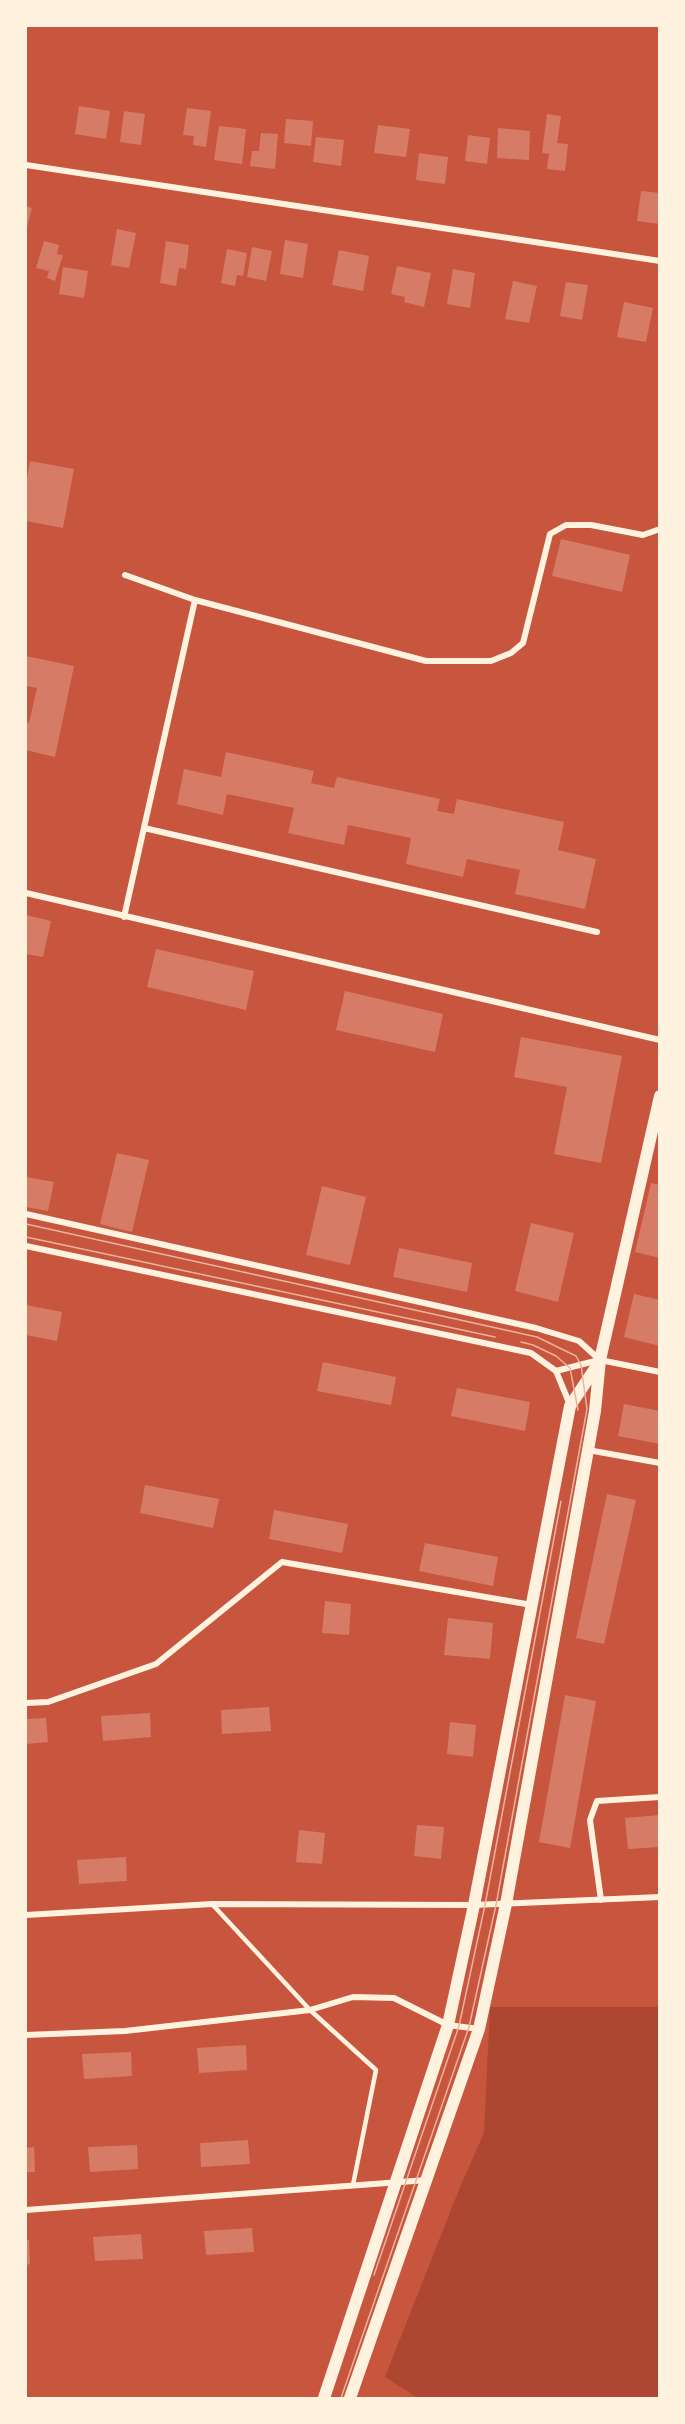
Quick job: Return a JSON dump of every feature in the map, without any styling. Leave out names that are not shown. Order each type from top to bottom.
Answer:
[{"type":"main road","points":[[350,2398],[479,2029],[506,1904],[595,1411],[600,1360],[660,1096]]},
{"type":"main road","points":[[324,2398],[448,2025],[474,1905],[570,1406],[600,1360]]},
{"type":"street","points":[[26,165],[660,261]]},
{"type":"street","points":[[125,575],[195,600],[426,662],[491,661],[511,653],[523,643],[550,534],[566,525],[591,525],[643,535],[660,530]]},
{"type":"street","points":[[124,917],[195,600]]},
{"type":"street","points":[[144,828],[597,932]]},
{"type":"street","points":[[26,893],[660,1040]]},
{"type":"street","points":[[26,1214],[536,1328],[579,1341],[600,1360]]},
{"type":"street","points":[[26,1246],[531,1353],[556,1371],[570,1406]]},
{"type":"street","points":[[556,1371],[600,1360],[660,1372]]},
{"type":"street","points":[[588,1450],[660,1463]]},
{"type":"street","points":[[26,1703],[48,1702],[156,1664],[282,1562],[532,1605]]},
{"type":"street","points":[[601,1900],[590,1820],[597,1801],[660,1797]]},
{"type":"street","points":[[26,1915],[212,1904],[474,1905],[660,1897]]},
{"type":"street","points":[[26,2035],[125,2031],[310,2010],[353,1997],[394,1998],[448,2025],[479,2029]]},
{"type":"street","points":[[26,2210],[427,2180]]},
{"type":"lane","points":[[212,1904],[310,2010],[376,2070],[353,2185]]},
{"type":"shaded area","points":[[490,2007],[659,2007],[659,2398],[418,2398],[385,2377],[460,2187],[484,2133]]},
{"type":"building","points":[[79,106],[110,111],[106,139],[75,134]]},
{"type":"building","points":[[187,108],[211,111],[206,147],[193,145],[194,136],[183,135]]},
{"type":"building","points":[[124,111],[145,114],[141,145],[120,142]]},
{"type":"building","points":[[547,114],[561,116],[557,143],[568,144],[565,171],[547,169],[549,154],[542,153]]},
{"type":"building","points":[[286,119],[313,121],[311,146],[284,143]]},
{"type":"building","points":[[378,125],[410,129],[406,157],[374,153]]},
{"type":"building","points":[[219,126],[246,129],[242,164],[214,160]]},
{"type":"building","points":[[498,128],[530,131],[529,160],[497,158]]},
{"type":"building","points":[[261,133],[278,134],[275,169],[250,166],[252,151],[259,151]]},
{"type":"building","points":[[468,135],[490,138],[487,164],[465,161]]},
{"type":"building","points":[[316,137],[344,140],[341,166],[313,162]]},
{"type":"building","points":[[419,153],[448,157],[445,184],[416,180]]},
{"type":"building","points":[[641,191],[660,193],[660,224],[637,221]]},
{"type":"building","points":[[26,206],[32,208],[26,231]]},
{"type":"building","points":[[117,229],[136,233],[129,268],[111,265]]},
{"type":"building","points":[[285,240],[308,244],[303,278],[280,274]]},
{"type":"building","points":[[44,241],[59,245],[57,254],[63,255],[55,281],[47,278],[49,271],[36,268]]},
{"type":"building","points":[[166,241],[189,245],[186,269],[179,268],[176,286],[160,283]]},
{"type":"building","points":[[252,247],[272,251],[266,281],[247,277]]},
{"type":"building","points":[[227,249],[247,253],[243,276],[237,275],[235,286],[221,283]]},
{"type":"building","points":[[339,250],[369,256],[363,291],[332,285]]},
{"type":"building","points":[[397,266],[431,273],[424,307],[404,302],[405,297],[391,294]]},
{"type":"building","points":[[63,267],[88,271],[84,298],[59,294]]},
{"type":"building","points":[[453,269],[475,273],[470,308],[447,304]]},
{"type":"building","points":[[513,281],[537,286],[529,323],[505,319]]},
{"type":"building","points":[[566,282],[588,285],[582,320],[560,316]]},
{"type":"building","points":[[624,302],[653,308],[646,342],[617,337]]},
{"type":"building","points":[[30,461],[74,469],[63,528],[26,521],[26,483]]},
{"type":"building","points":[[561,539],[630,555],[622,592],[552,576]]},
{"type":"building","points":[[26,656],[74,666],[55,757],[26,750],[26,722],[29,723],[37,688],[26,686]]},
{"type":"building","points":[[226,752],[314,771],[311,783],[334,788],[337,777],[440,799],[437,811],[454,814],[457,799],[564,822],[558,850],[596,859],[585,909],[515,894],[520,870],[467,859],[463,877],[406,864],[411,838],[348,825],[344,845],[288,833],[294,808],[227,794],[223,815],[177,804],[184,769],[221,777]]},
{"type":"building","points":[[26,915],[51,921],[43,957],[26,954]]},
{"type":"building","points":[[156,949],[254,971],[246,1010],[147,987]]},
{"type":"building","points":[[345,991],[443,1014],[435,1052],[336,1030]]},
{"type":"building","points":[[521,1037],[622,1056],[601,1163],[554,1154],[567,1087],[514,1077]]},
{"type":"building","points":[[117,1153],[149,1160],[132,1232],[100,1224]]},
{"type":"building","points":[[26,1177],[54,1182],[48,1211],[26,1207]]},
{"type":"building","points":[[651,1183],[660,1185],[660,1258],[635,1252]]},
{"type":"building","points":[[322,1186],[366,1197],[350,1265],[306,1255]]},
{"type":"building","points":[[531,1223],[574,1233],[558,1302],[515,1291]]},
{"type":"building","points":[[399,1248],[472,1263],[467,1292],[393,1277]]},
{"type":"building","points":[[634,1294],[660,1300],[660,1346],[624,1337]]},
{"type":"building","points":[[26,1305],[62,1312],[57,1341],[26,1335]]},
{"type":"building","points":[[323,1362],[396,1377],[391,1405],[317,1391]]},
{"type":"building","points":[[457,1388],[530,1402],[525,1431],[451,1416]]},
{"type":"building","points":[[624,1404],[660,1411],[660,1444],[618,1436]]},
{"type":"building","points":[[145,1485],[219,1499],[213,1528],[140,1513]]},
{"type":"building","points":[[607,1494],[636,1500],[604,1644],[576,1638]]},
{"type":"building","points":[[274,1510],[348,1524],[342,1553],[269,1539]]},
{"type":"building","points":[[425,1543],[498,1557],[493,1586],[419,1571]]},
{"type":"building","points":[[325,1601],[351,1604],[349,1635],[322,1633]]},
{"type":"building","points":[[448,1618],[493,1623],[490,1659],[444,1655]]},
{"type":"building","points":[[565,1695],[596,1701],[570,1848],[539,1842]]},
{"type":"building","points":[[269,1707],[271,1731],[222,1734],[221,1710]]},
{"type":"building","points":[[150,1713],[151,1737],[103,1741],[101,1716]]},
{"type":"building","points":[[46,1718],[48,1742],[26,1744],[26,1719]]},
{"type":"building","points":[[450,1722],[476,1725],[473,1757],[447,1754]]},
{"type":"building","points":[[660,1815],[660,1847],[628,1849],[625,1818]]},
{"type":"building","points":[[417,1825],[444,1827],[441,1859],[414,1856]]},
{"type":"building","points":[[299,1830],[325,1833],[322,1864],[296,1862]]},
{"type":"building","points":[[126,1857],[127,1881],[79,1884],[77,1860]]},
{"type":"building","points":[[246,2045],[247,2070],[199,2073],[197,2048]]},
{"type":"building","points":[[131,2052],[132,2076],[84,2079],[82,2054]]},
{"type":"building","points":[[248,2140],[250,2164],[201,2167],[200,2143]]},
{"type":"building","points":[[137,2145],[138,2169],[90,2172],[88,2147]]},
{"type":"building","points":[[34,2147],[35,2172],[26,2172],[26,2148]]},
{"type":"building","points":[[252,2228],[254,2252],[206,2255],[204,2231]]},
{"type":"building","points":[[141,2234],[143,2259],[95,2261],[93,2237]]},
{"type":"building","points":[[26,2240],[29,2240],[30,2264],[26,2265]]},
{"type":"tram line","points":[[26,1224],[537,1337],[576,1356],[581,1365],[587,1409],[496,1905],[469,2027],[341,2398]]},
{"type":"tram line","points":[[26,1237],[495,1337]]},
{"type":"tram line","points":[[521,1342],[556,1356],[570,1368],[578,1410]]},
{"type":"tram line","points":[[374,2275],[459,2026],[485,1905],[561,1501]]}]
